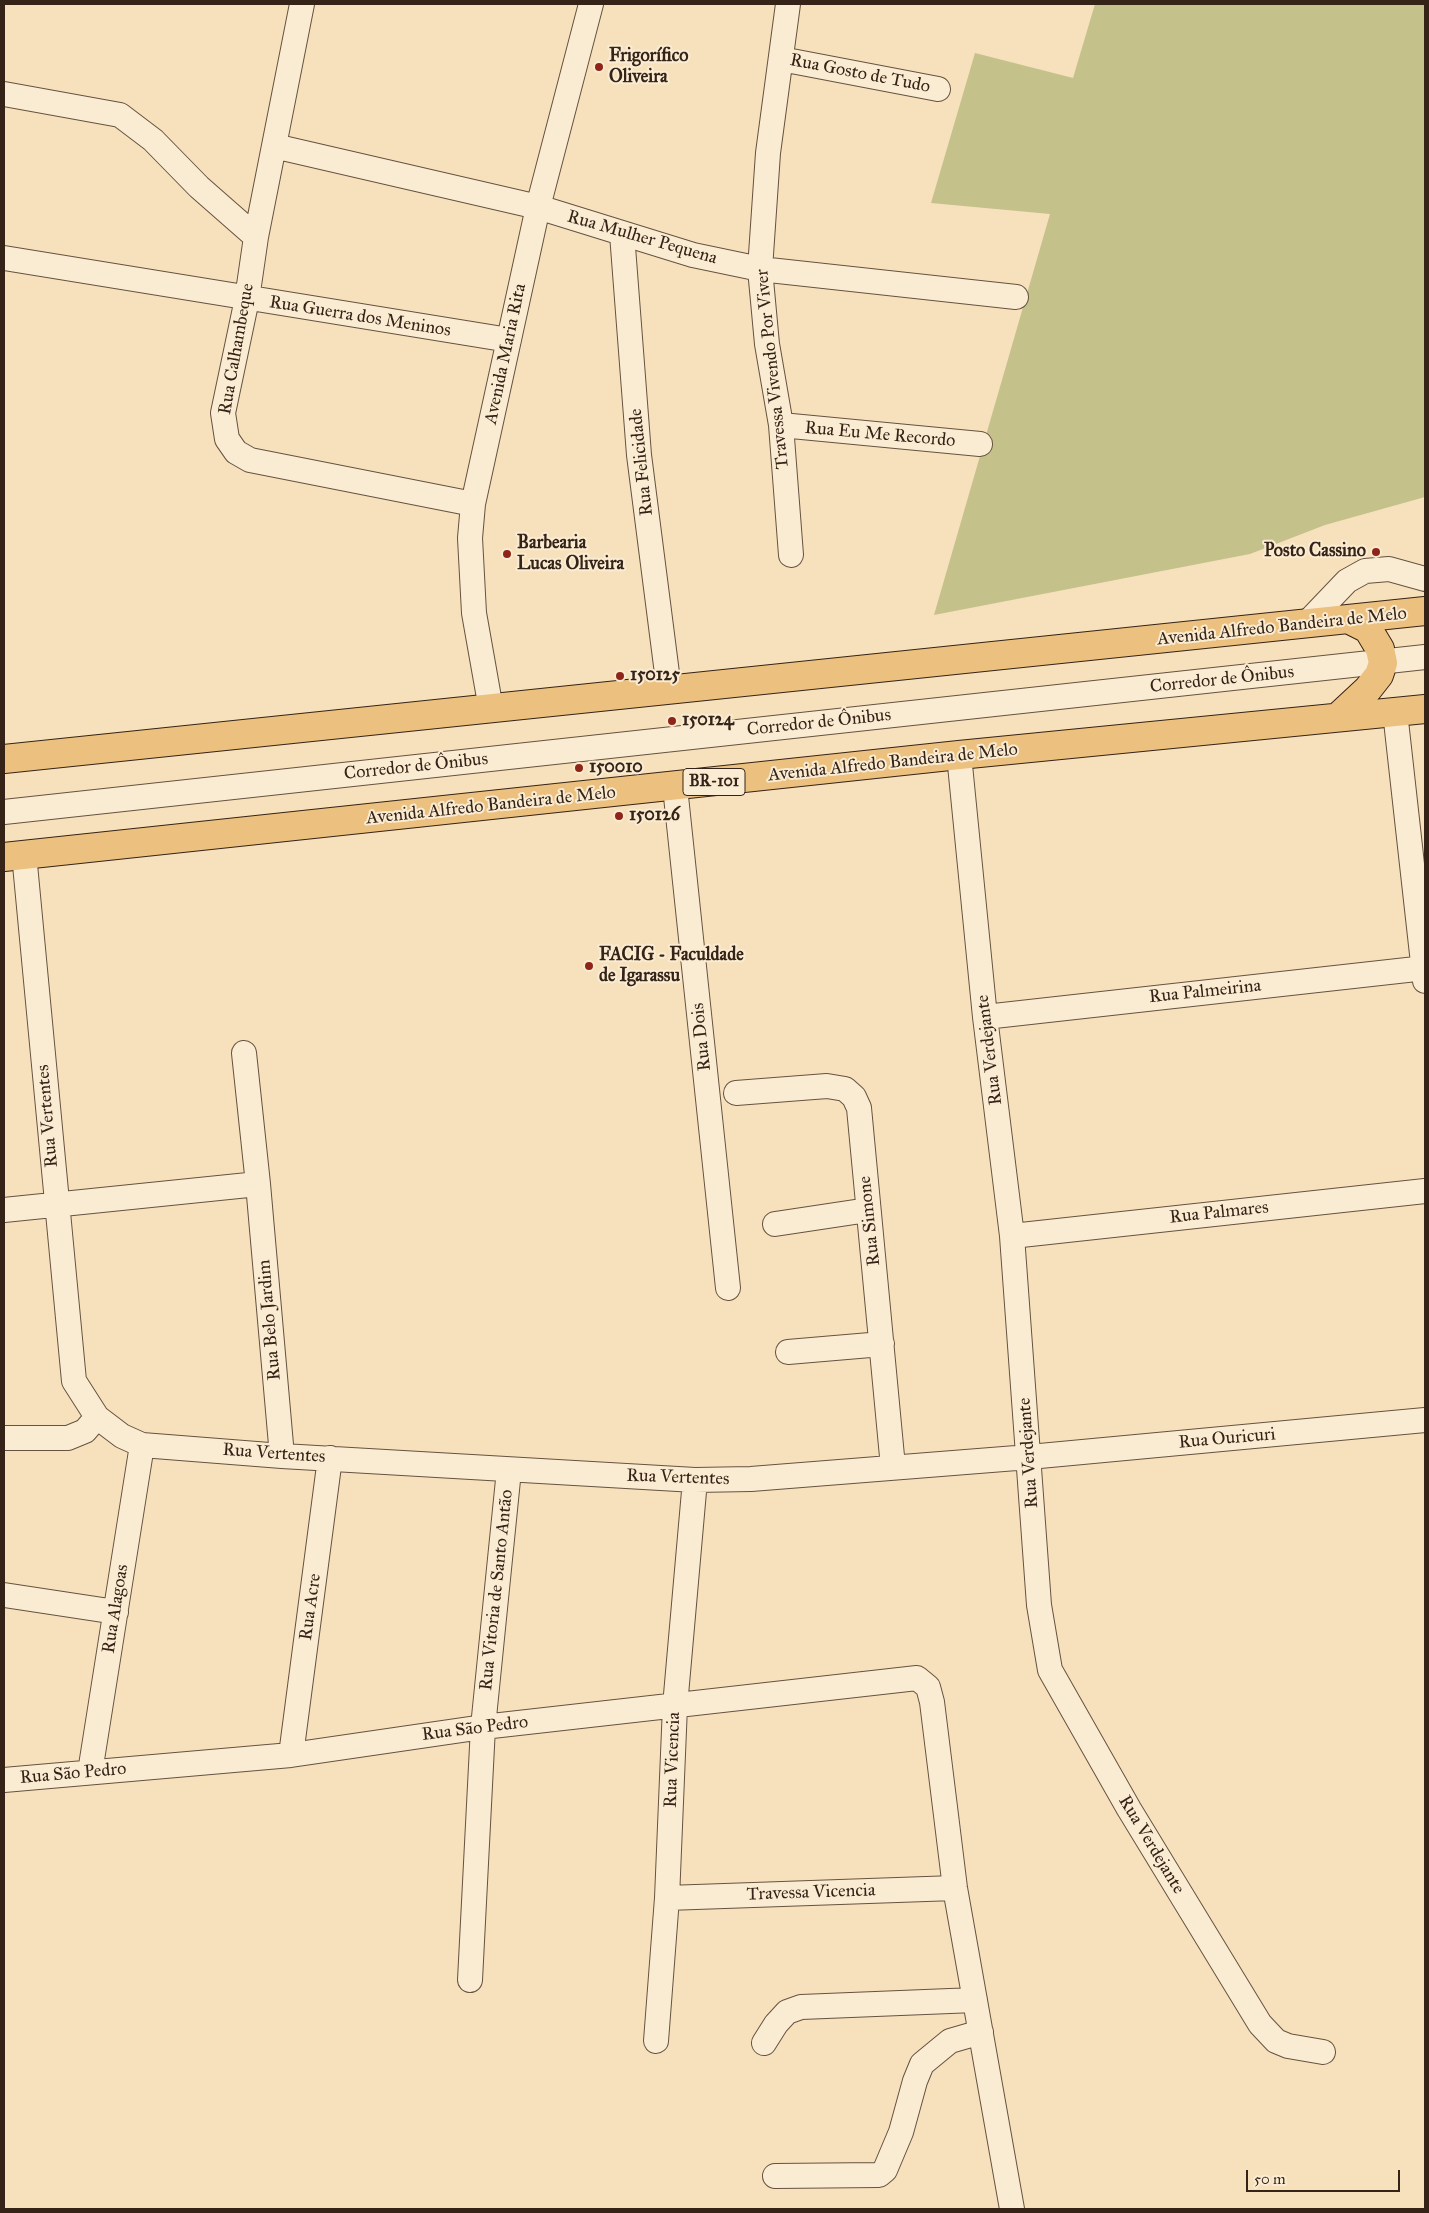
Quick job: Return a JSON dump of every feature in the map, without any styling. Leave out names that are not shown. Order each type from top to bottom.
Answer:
[{"type":"highway","name":"Avenida Alfredo Bandeira de Melo","points":[[4,759],[1425,611]]},
{"type":"highway","points":[[1339,716],[1379,675],[1383,663],[1380,649],[1368,629],[1350,620]]},
{"type":"highway","name":"Avenida Alfredo Bandeira de Melo","points":[[14,856],[1339,716],[1425,709]]},
{"type":"street","name":"Rua Calhambeque","points":[[302,4],[256,237],[247,299],[223,413],[227,439],[236,452],[250,460],[473,504]]},
{"type":"street","name":"Avenida Maria Rita","points":[[491,709],[474,613],[470,538],[473,504],[538,207],[591,4]]},
{"type":"street","name":"Travessa Vivendo Por Viver","points":[[788,4],[768,153],[760,268],[767,344],[781,425],[791,555]]},
{"type":"street","name":"Rua Gosto de Tudo","points":[[781,59],[938,89]]},
{"type":"street","points":[[4,94],[120,115],[154,140],[205,192],[256,237]]},
{"type":"street","name":"Rua Mulher Pequena","points":[[274,146],[538,207],[693,255],[760,268],[1016,298]]},
{"type":"street","name":"Rua Felicidade","points":[[622,234],[640,455],[669,690]]},
{"type":"street","name":"Rua Guerra dos Meninos","points":[[4,258],[247,299],[509,340]]},
{"type":"street","name":"Rua Eu Me Recordo","points":[[781,425],[980,444]]},
{"type":"street","points":[[1305,625],[1347,581],[1365,571],[1389,569],[1425,579]]},
{"type":"street","name":"Corredor de Ônibus","points":[[4,812],[1425,657]]},
{"type":"street","points":[[1395,712],[1425,972]]},
{"type":"street","name":"Rua Verdejante","points":[[959,756],[985,1017],[1012,1236],[1030,1457],[1039,1605],[1050,1670],[1129,1809],[1260,2024],[1276,2041],[1288,2046],[1323,2052]]},
{"type":"street","name":"Rua Dois","points":[[675,786],[728,1288]]},
{"type":"street","name":"Rua Vertentes","points":[[14,856],[56,1206],[74,1381],[97,1417],[122,1436],[142,1444],[282,1456],[695,1480],[751,1479],[1030,1457]]},
{"type":"street","name":"Rua Palmeirina","points":[[985,1017],[1425,972]]},
{"type":"street","name":"Rua Belo Jardim","points":[[244,1053],[258,1184],[282,1456]]},
{"type":"street","name":"Rua Simone","points":[[736,1093],[826,1086],[845,1089],[854,1097],[859,1108],[893,1467]]},
{"type":"street","points":[[4,1210],[258,1184]]},
{"type":"street","name":"Rua Palmares","points":[[1012,1236],[1425,1190]]},
{"type":"street","points":[[775,1224],[868,1210]]},
{"type":"street","points":[[788,1352],[882,1344]]},
{"type":"street","points":[[4,1438],[68,1438],[85,1431],[97,1417]]},
{"type":"street","name":"Rua Ouricuri","points":[[1030,1457],[1425,1420]]},
{"type":"street","name":"Rua Alagoas","points":[[90,1772],[142,1444]]},
{"type":"street","name":"Rua Acre","points":[[291,1756],[330,1458]]},
{"type":"street","name":"Rua Vitoria de Santo Antão","points":[[470,1980],[483,1727],[509,1470]]},
{"type":"street","name":"Rua Vicencia","points":[[656,2041],[667,1898],[675,1706],[695,1480]]},
{"type":"street","points":[[4,1595],[116,1612]]},
{"type":"street","name":"Rua São Pedro","points":[[4,1780],[291,1756],[483,1727],[917,1678],[928,1687],[932,1702],[955,1888]]},
{"type":"street","points":[[955,1888],[1012,2209]]},
{"type":"street","name":"Travessa Vicencia","points":[[667,1898],[955,1888]]},
{"type":"street","points":[[764,2044],[776,2024],[787,2012],[801,2007],[975,2000]]},
{"type":"street","points":[[775,2176],[879,2175],[885,2170],[901,2132],[915,2081],[922,2064],[950,2041],[981,2032]]},
{"type":"shaded area","points":[[1095,4],[1425,4],[1425,497],[1325,525],[1250,554],[934,615],[1050,214],[931,203],[975,53],[1073,78]]},
{"type":"place","name":"Frigorífico Oliveira","points":[[599,67]]},
{"type":"place","name":"Posto Cassino","points":[[1376,552]]},
{"type":"place","name":"Barbearia Lucas Oliveira","points":[[507,554]]},
{"type":"place","name":"150125","points":[[620,676]]},
{"type":"place","name":"150124","points":[[672,721]]},
{"type":"place","name":"150010","points":[[579,768]]},
{"type":"place","name":"150126","points":[[619,816]]},
{"type":"place","name":"FACIG - Faculdade de Igarassu","points":[[589,966]]}]
